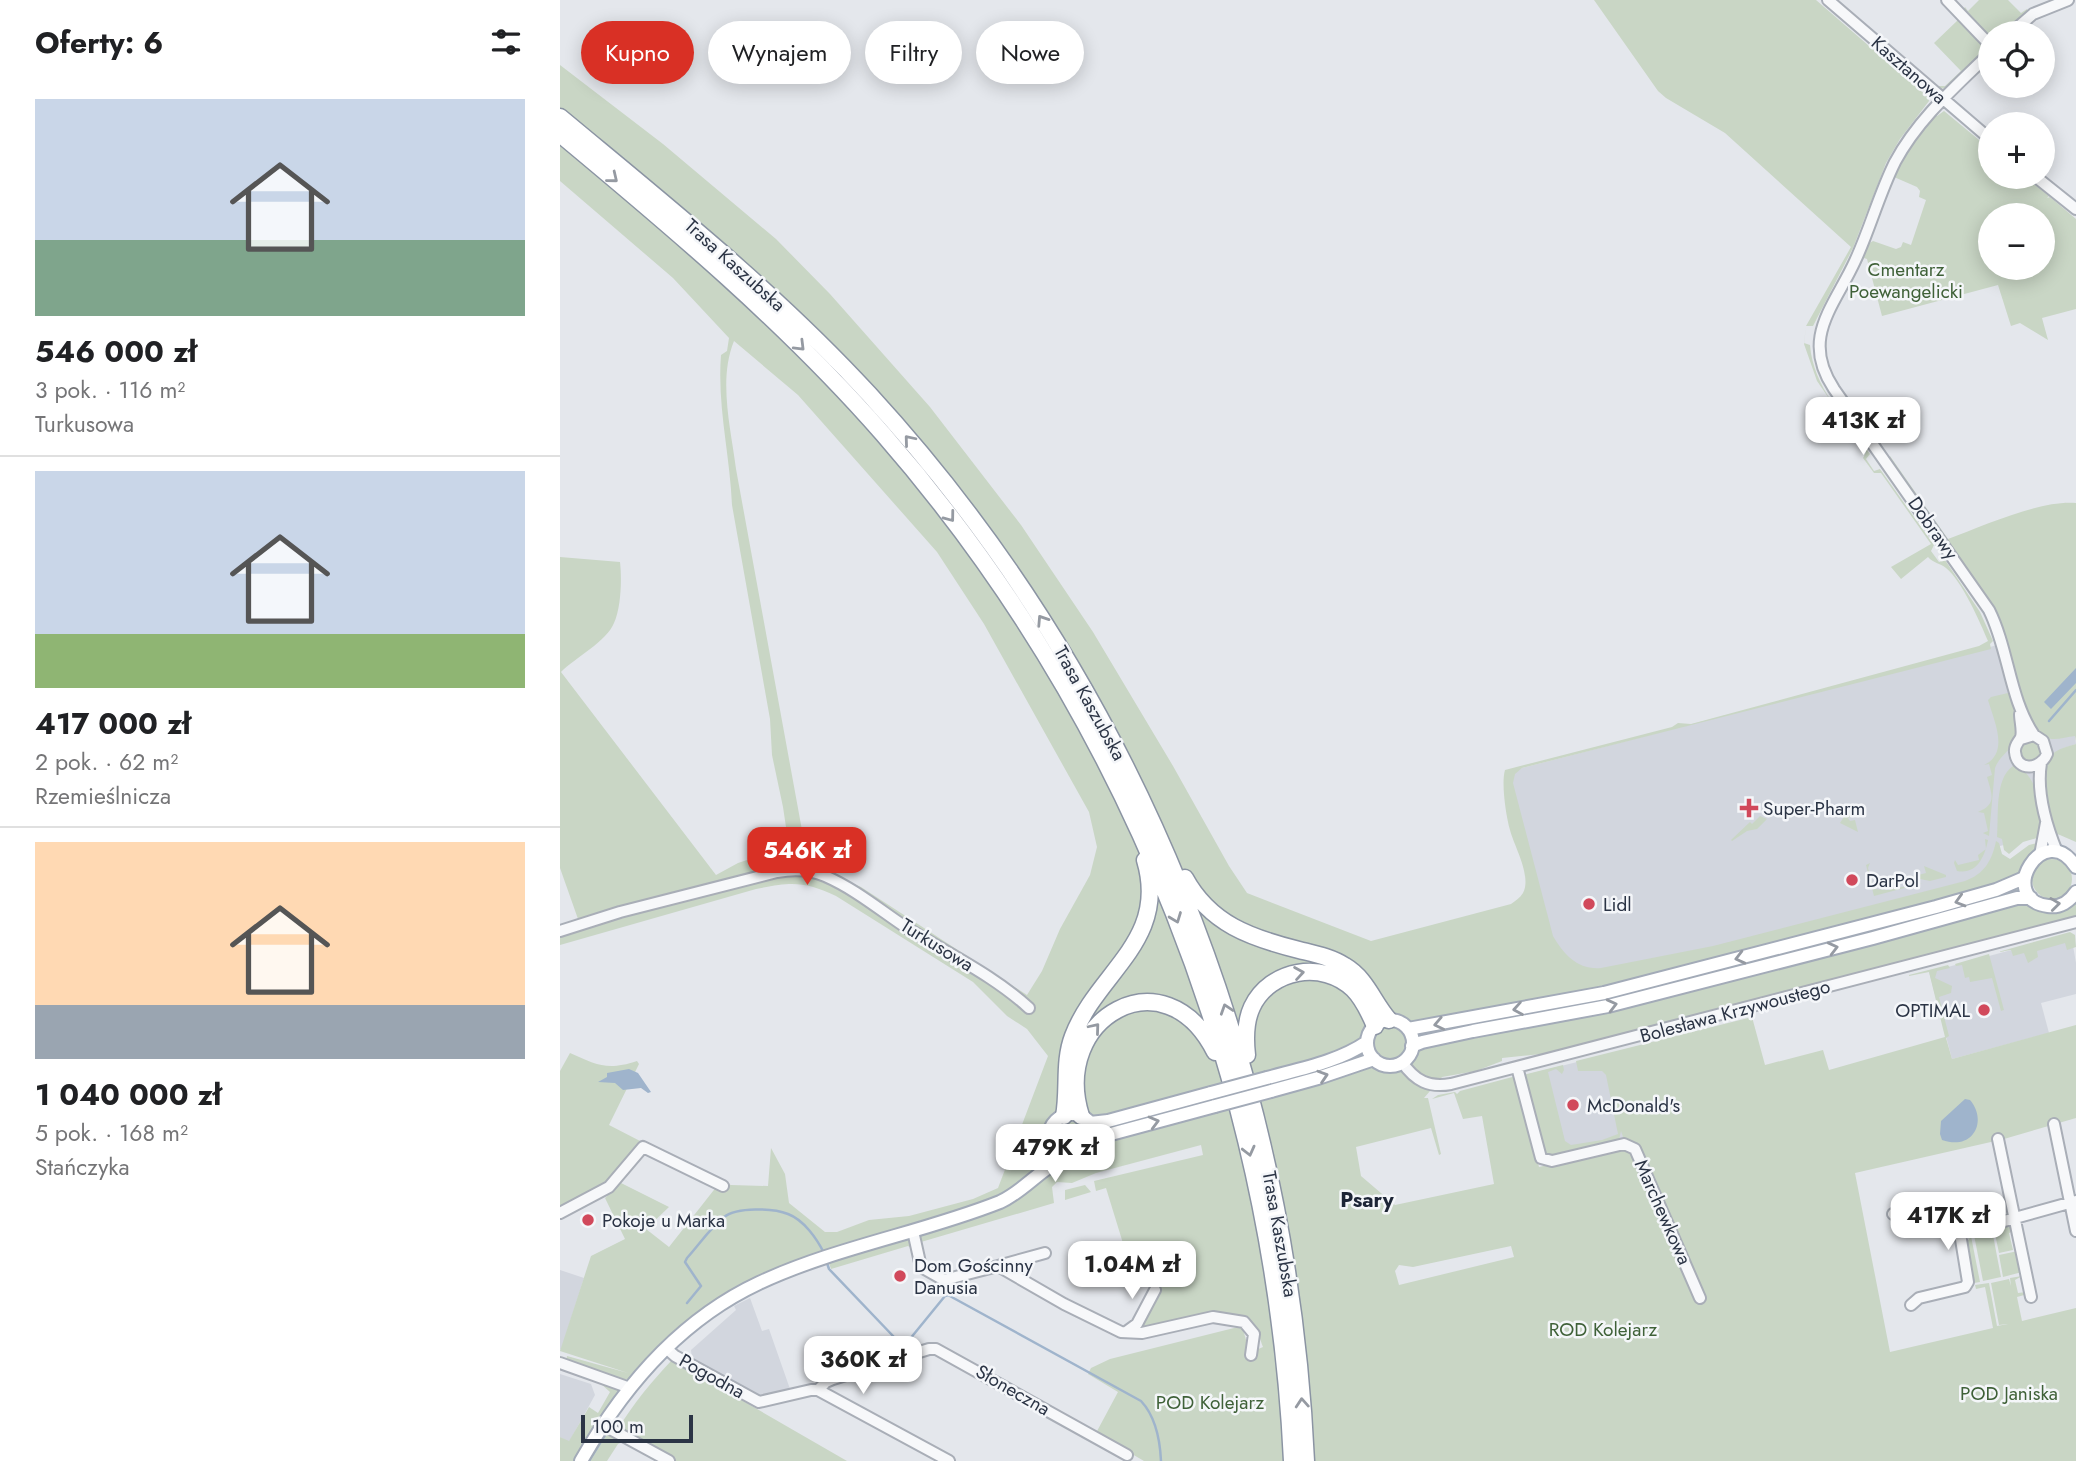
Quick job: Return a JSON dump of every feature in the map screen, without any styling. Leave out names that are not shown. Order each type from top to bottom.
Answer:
[{"type":"highway","name":"Trasa Kaszubska","points":[[560,117],[700,232],[771,296],[838,361],[908,439],[968,513],[1047,628],[1118,751],[1157,831],[1214,975],[1252,1098],[1267,1159],[1286,1260],[1297,1345],[1306,1461]]},
{"type":"highway","name":"Trasa Kaszubska","points":[[560,134],[668,224],[759,306],[820,365],[896,449],[969,541],[1025,623],[1081,715],[1130,811],[1188,948],[1232,1085],[1272,1258],[1283,1344],[1292,1461]]},
{"type":"highway","points":[[1064,1116],[1067,1062],[1073,1036],[1084,1014],[1137,940],[1148,914],[1149,877],[1130,811]]},
{"type":"highway","points":[[1157,831],[1190,887],[1218,918],[1247,935],[1319,955],[1343,965],[1364,982],[1382,1023]]},
{"type":"highway","points":[[1252,1098],[1245,1038],[1248,1019],[1257,998],[1278,979],[1288,974],[1308,971],[1324,973],[1338,979],[1358,994],[1382,1023]]},
{"type":"highway","points":[[1086,1119],[1077,1086],[1083,1044],[1100,1021],[1114,1011],[1134,1004],[1162,1004],[1190,1017],[1206,1034],[1232,1085]]},
{"type":"main road","points":[[2076,865],[2057,852],[2040,855],[2029,865],[2024,878],[2031,898],[2042,905],[2056,906],[2068,901],[2076,892]]},
{"type":"main road","points":[[1408,1029],[1604,993],[1936,907],[1996,890],[2024,878]]},
{"type":"main road","points":[[1412,1046],[1473,1031],[1608,1006],[1874,938],[2017,898],[2031,898]]},
{"type":"main road","points":[[1399,1022],[1408,1029],[1412,1046],[1402,1062],[1387,1065],[1374,1059],[1367,1042],[1369,1034],[1382,1023],[1399,1022]]},
{"type":"main road","points":[[1269,1085],[1367,1042]]},
{"type":"main road","points":[[1095,1141],[1213,1100],[1269,1085],[1324,1076],[1374,1059]]},
{"type":"main road","points":[[1030,1182],[1049,1157],[1052,1147],[1051,1130],[1064,1116],[1108,1121],[1213,1100]]},
{"type":"main road","points":[[1052,1147],[1064,1158],[1075,1160],[1091,1151],[1095,1141],[1094,1130],[1086,1119]]},
{"type":"main road","points":[[581,1461],[630,1388],[666,1348],[701,1319],[738,1294],[764,1281],[827,1258],[989,1207],[1008,1198],[1064,1158]]},
{"type":"street","name":"Kasztanowa","points":[[1828,0],[1978,129]]},
{"type":"street","points":[[1947,0],[1978,32]]},
{"type":"street","points":[[2025,21],[2033,14],[2067,0]]},
{"type":"street","name":"Dobrawy","points":[[1978,65],[1943,99],[1911,137],[1891,171],[1854,264],[1824,320],[1819,337],[1819,355],[1829,381],[1989,610],[2001,637],[2020,708],[2034,735],[2043,740],[2047,748],[2046,758],[2041,764],[2041,793],[2046,820]]},
{"type":"street","points":[[2051,189],[2076,209]]},
{"type":"street","name":"Dobrawy","points":[[2020,708],[2021,739],[2016,745],[2016,756],[2021,764],[2026,766],[2041,793]]},
{"type":"street","points":[[2021,739],[2034,735]]},
{"type":"street","points":[[2026,766],[2041,764]]},
{"type":"street","points":[[2046,820],[2057,852]]},
{"type":"street","points":[[2040,855],[2046,820]]},
{"type":"street","name":"Turkusowa","points":[[560,932],[620,912],[777,872],[804,870],[823,875],[857,893],[1004,987],[1029,1008]]},
{"type":"street","name":"Bolesława Krzywoustego","points":[[1402,1062],[1418,1080],[1437,1085],[1456,1083],[2076,922]]},
{"type":"street","name":"Marchewkowa","points":[[1517,1067],[1541,1158],[1552,1161],[1624,1144],[1635,1149],[1700,1298]]},
{"type":"street","points":[[2054,1124],[2073,1202],[2076,1231]]},
{"type":"street","points":[[1998,1139],[2031,1297]]},
{"type":"street","points":[[560,1213],[609,1188],[643,1147],[723,1186]]},
{"type":"street","points":[[1893,1214],[1909,1207],[1948,1199],[1955,1203],[1961,1233],[1968,1276],[1965,1287],[1919,1298],[1911,1306]]},
{"type":"street","points":[[1961,1233],[2073,1202]]},
{"type":"street","points":[[913,1231],[921,1267],[947,1280],[1045,1253]]},
{"type":"street","points":[[998,1266],[1111,1329],[1142,1333],[1213,1317],[1239,1321],[1251,1328],[1254,1334],[1251,1355]]},
{"type":"street","points":[[1126,1332],[1137,1324],[1155,1290]]},
{"type":"street","name":"Pogodna","points":[[666,1348],[675,1356],[759,1402],[818,1390]]},
{"type":"street","name":"Słoneczna","points":[[818,1390],[833,1380],[936,1349],[955,1357],[1127,1455]]},
{"type":"street","points":[[560,1363],[630,1388]]},
{"type":"street","points":[[818,1390],[949,1461]]},
{"type":"street","points":[[603,1425],[669,1461]]},
{"type":"shaded area","points":[[2013,641],[2075,736],[2076,744],[2064,748],[2060,835],[2053,832],[2000,846],[1988,877],[1563,990],[1507,772]]},
{"type":"shaded area","points":[[2071,934],[2076,963],[2076,994],[2041,1003],[2049,1033],[1952,1059],[1929,972]]},
{"type":"shaded area","name":"McDonald's","points":[[1605,1055],[1624,1141],[1548,1158],[1529,1074]]},
{"type":"shaded area","points":[[560,1270],[584,1278],[561,1350],[560,1349]]},
{"type":"shaded area","points":[[750,1298],[762,1331],[769,1329],[790,1389],[763,1398],[692,1359],[691,1350],[736,1310],[734,1306]]},
{"type":"shaded area","points":[[560,1374],[591,1384],[595,1395],[569,1442],[560,1437]]},
{"type":"green space","points":[[1594,0],[1816,0],[1928,97],[1929,101],[1900,139],[1886,163],[1853,248],[1813,326],[1806,326],[1851,247],[1725,133],[1658,91]]},
{"type":"green space","points":[[1979,0],[2008,0],[2021,13],[2027,9],[2028,13],[2020,21],[1978,21],[1978,27],[1962,11],[1965,7],[1968,11]]},
{"type":"green space","points":[[1955,15],[1978,41],[1978,58],[1952,85],[1940,89],[1930,80],[1937,86],[1945,86],[1961,71],[1934,43],[1958,20]]},
{"type":"green space","points":[[560,65],[581,81],[581,84],[585,84],[663,144],[776,239],[830,294],[930,407],[1021,525],[1093,632],[1247,893],[1371,941],[1511,904],[1522,895],[1525,878],[1507,817],[1505,770],[1672,727],[1678,723],[1691,724],[1979,646],[1988,641],[1964,592],[1946,568],[1928,557],[1901,579],[1891,567],[1931,544],[1881,473],[1874,473],[1863,458],[1866,452],[1843,418],[1870,454],[1866,459],[1874,471],[1880,469],[1934,545],[1931,551],[1939,562],[1945,560],[1980,612],[1993,641],[1990,644],[1991,649],[1522,768],[1515,774],[1513,783],[1553,936],[1572,960],[1585,967],[1601,968],[1713,946],[1965,881],[1986,866],[1996,841],[2002,854],[2010,859],[2029,845],[2041,842],[2013,880],[1604,989],[1469,1014],[1471,1022],[1605,998],[1937,912],[2019,888],[2020,892],[1607,1002],[1472,1026],[1474,1035],[1609,1011],[1941,925],[2019,902],[2053,911],[2076,901],[2076,919],[1544,1056],[1502,1058],[1502,1061],[1476,1071],[1442,1077],[1424,1098],[1428,1098],[1441,1154],[1439,1155],[1431,1128],[1356,1147],[1361,1176],[1395,1205],[1494,1184],[1482,1116],[1463,1119],[1454,1093],[1432,1099],[1438,1095],[1455,1092],[1457,1094],[1516,1076],[1539,1167],[1626,1146],[1632,1151],[1699,1303],[1704,1300],[1639,1151],[1635,1146],[1625,1143],[1621,1131],[1619,1140],[1612,1143],[1543,1157],[1523,1075],[1563,1065],[1562,1074],[1556,1069],[1548,1072],[1565,1141],[1571,1145],[1602,1140],[1618,1134],[1606,1075],[1602,1071],[1578,1071],[1576,1061],[1752,1017],[1765,1065],[1823,1050],[1829,1070],[1945,1037],[1929,972],[1909,975],[1948,965],[1950,968],[1937,971],[1935,978],[1952,986],[1951,993],[1939,997],[1952,1059],[2076,1025],[2076,1118],[2004,1139],[1855,1173],[1890,1352],[1993,1328],[1985,1287],[1976,1289],[1975,1285],[1989,1283],[1997,1326],[2008,1324],[1999,1325],[1991,1283],[2009,1279],[2011,1286],[2010,1278],[2022,1276],[2015,1280],[2018,1293],[2028,1294],[2017,1297],[2022,1321],[2076,1308],[2076,1461],[1144,1461],[1096,1433],[1118,1392],[1088,1374],[1091,1368],[1110,1359],[1242,1326],[1251,1357],[1256,1350],[1263,1347],[1254,1327],[1243,1320],[1230,1317],[1201,1317],[1146,1331],[1138,1330],[1158,1291],[1152,1288],[1157,1279],[1126,1253],[1106,1188],[1096,1191],[1094,1181],[1203,1155],[1201,1145],[1096,1173],[1072,1183],[1057,1182],[1052,1187],[1054,1203],[921,1242],[927,1264],[947,1275],[934,1272],[925,1264],[919,1246],[921,1234],[978,1217],[975,1208],[830,1254],[823,1252],[822,1256],[748,1286],[714,1305],[682,1329],[630,1379],[621,1379],[566,1362],[567,1356],[628,1373],[560,1351],[591,1256],[625,1239],[605,1198],[621,1183],[669,1207],[646,1229],[669,1247],[717,1186],[722,1188],[725,1183],[768,1186],[771,1148],[785,1174],[789,1203],[825,1232],[837,1232],[869,1220],[909,1216],[973,1199],[998,1188],[1048,1056],[1027,1029],[1007,1016],[973,982],[836,896],[806,885],[788,884],[756,889],[560,945],[560,925],[578,919],[560,868],[560,557],[620,562],[621,577],[618,610],[610,630],[561,672],[716,875],[759,856],[791,861],[772,755],[770,719],[732,505],[720,374],[721,355],[727,351],[729,338],[673,278],[560,181]],"holes":[[[734,341],[798,395],[937,552],[984,624],[1089,812],[1097,847],[1090,875],[1060,929],[1042,971],[1027,995],[861,887],[808,863],[729,421],[726,388],[729,356]],[[1511,1246],[1514,1257],[1399,1285],[1395,1271],[1399,1265],[1413,1267]]]},
{"type":"green space","name":"Cmentarz Poewangelicki","points":[[1944,111],[1978,139],[1978,189],[2040,189],[2049,196],[2047,198],[2050,197],[2076,219],[2076,309],[2042,318],[2048,340],[2020,323],[2011,326],[1998,285],[1882,316],[1867,259],[1864,258],[1836,309],[1827,336],[1826,350],[1837,382],[1876,435],[1883,449],[1832,380],[1825,364],[1825,329],[1866,245],[1873,241],[1896,249],[1901,247],[1903,242],[1911,245],[1926,200],[1919,197],[1920,191],[1917,187],[1894,177],[1898,164],[1934,113],[1937,116]]},
{"type":"green space","points":[[1804,343],[1810,345],[1817,375],[1839,413],[1817,381]]},
{"type":"green space","points":[[1890,456],[1948,539],[2028,510],[2061,503],[2076,503],[2076,741],[2075,736],[2047,738],[2031,720],[1999,623],[1889,460]]},
{"type":"green space","points":[[2008,693],[2011,695],[2018,723],[2013,743],[1995,768],[1989,836],[1983,833],[1988,831],[1984,813],[1978,812],[1991,802],[1987,777],[1992,775],[1989,764],[1984,765],[1992,760],[1998,745],[1988,700]]},
{"type":"green space","points":[[2031,740],[2039,743],[2042,751],[2039,759],[2031,762],[2023,759],[2020,751],[2023,743]]},
{"type":"green space","points":[[2076,744],[2076,842],[2053,832],[2044,779],[2045,768],[2055,752]]},
{"type":"green space","points":[[2013,766],[2021,769],[2034,785],[2041,820],[2037,838],[2023,842],[2009,854],[2004,850],[2002,839],[1997,837],[1998,809],[2003,780]]},
{"type":"green space","points":[[1851,806],[1853,816],[1848,818],[1850,821],[1855,820],[1858,832],[1840,823]]},
{"type":"green space","points":[[1760,816],[1767,819],[1757,829],[1731,840],[1750,822],[1752,824]]},
{"type":"green space","points":[[1986,849],[1975,867],[1957,871],[1955,860],[1958,865],[1979,860],[1978,855]]},
{"type":"green space","points":[[2052,859],[2060,860],[2066,865],[2071,871],[2071,887],[2066,893],[2060,898],[2052,899],[2044,898],[2038,893],[2033,887],[2032,879],[2033,871],[2038,865],[2044,860]]},
{"type":"green space","points":[[1870,863],[1868,868],[1874,889],[1887,890],[1923,883],[1874,896],[1866,865]]},
{"type":"green space","points":[[1924,866],[1946,877],[1930,881],[1910,877],[1926,873]]},
{"type":"green space","points":[[2070,932],[2075,935],[2076,947],[2067,950],[2065,943],[2037,951],[2038,957],[2028,963],[2024,953],[2013,956],[2011,950],[1998,952]]},
{"type":"green space","points":[[1989,954],[2004,1010],[2001,1011],[1992,978],[1970,982],[1969,977],[1965,978],[1962,965],[1955,964]]},
{"type":"green space","points":[[570,1053],[610,1066],[637,1061],[639,1064],[609,1125],[642,1142],[616,1179],[560,1211],[560,1071]]},
{"type":"green space","points":[[1085,1185],[1091,1192],[1065,1200],[1065,1190]]},
{"type":"green space","points":[[2003,1212],[2007,1216],[1966,1227],[1962,1216],[1969,1221]]},
{"type":"green space","points":[[2012,1225],[2013,1231],[2009,1233],[2013,1250],[1999,1253],[1994,1229]]},
{"type":"green space","points":[[1992,1230],[2001,1277],[1983,1281],[1974,1235]]},
{"type":"green space","points":[[1971,1236],[1980,1282],[1974,1283],[1967,1242]]},
{"type":"green space","points":[[910,1238],[911,1248],[908,1246],[831,1269],[829,1263]]},
{"type":"green space","points":[[2018,1251],[2022,1272],[2003,1277],[1999,1255]]},
{"type":"green space","points":[[672,1360],[847,1461],[675,1461],[621,1432],[618,1429],[630,1411]]},
{"type":"green space","points":[[600,1383],[621,1391],[577,1461],[560,1461],[560,1437],[569,1441],[589,1407],[598,1413],[610,1392]]},
{"type":"green space","points":[[604,1433],[625,1441],[618,1444],[607,1461],[585,1461]]},
{"type":"water","points":[[2076,668],[2076,683],[2051,709],[2044,702]]},
{"type":"water","points":[[629,1069],[638,1073],[651,1092],[641,1088],[623,1090],[615,1083],[598,1082],[607,1077],[607,1073]]},
{"type":"water","points":[[1965,1099],[1970,1100],[1978,1117],[1974,1132],[1962,1141],[1942,1140],[1941,1121]]},
{"type":"waterway","points":[[2049,721],[2076,690]]},
{"type":"waterway","points":[[687,1303],[701,1286],[685,1262],[687,1258],[714,1226],[737,1211],[773,1211],[788,1214],[805,1225],[824,1253]]},
{"type":"waterway","points":[[826,1260],[829,1269],[894,1337],[905,1345],[948,1295],[1141,1401],[1156,1429],[1161,1461]]},
{"type":"waterway","points":[[589,1461],[605,1435]]},
{"type":"place","name":"Super-Pharm","points":[[1749,808]]},
{"type":"place","name":"DarPol","points":[[1852,880]]},
{"type":"place","name":"Lidl","points":[[1589,904]]},
{"type":"place","name":"OPTIMAL","points":[[1984,1010]]},
{"type":"place","name":"McDonald's","points":[[1573,1105]]},
{"type":"place","name":"Pokoje u Marka","points":[[588,1220]]},
{"type":"place","name":"Dom Gościnny Danusia","points":[[900,1276]]},
{"type":"district","name":"Psary","points":[[1367,1200]]},
{"type":"park label","name":"ROD Kolejarz","points":[[1603,1329]]},
{"type":"park label","name":"POD Janiska","points":[[2009,1393]]},
{"type":"park label","name":"POD Kolejarz","points":[[1210,1402]]}]
